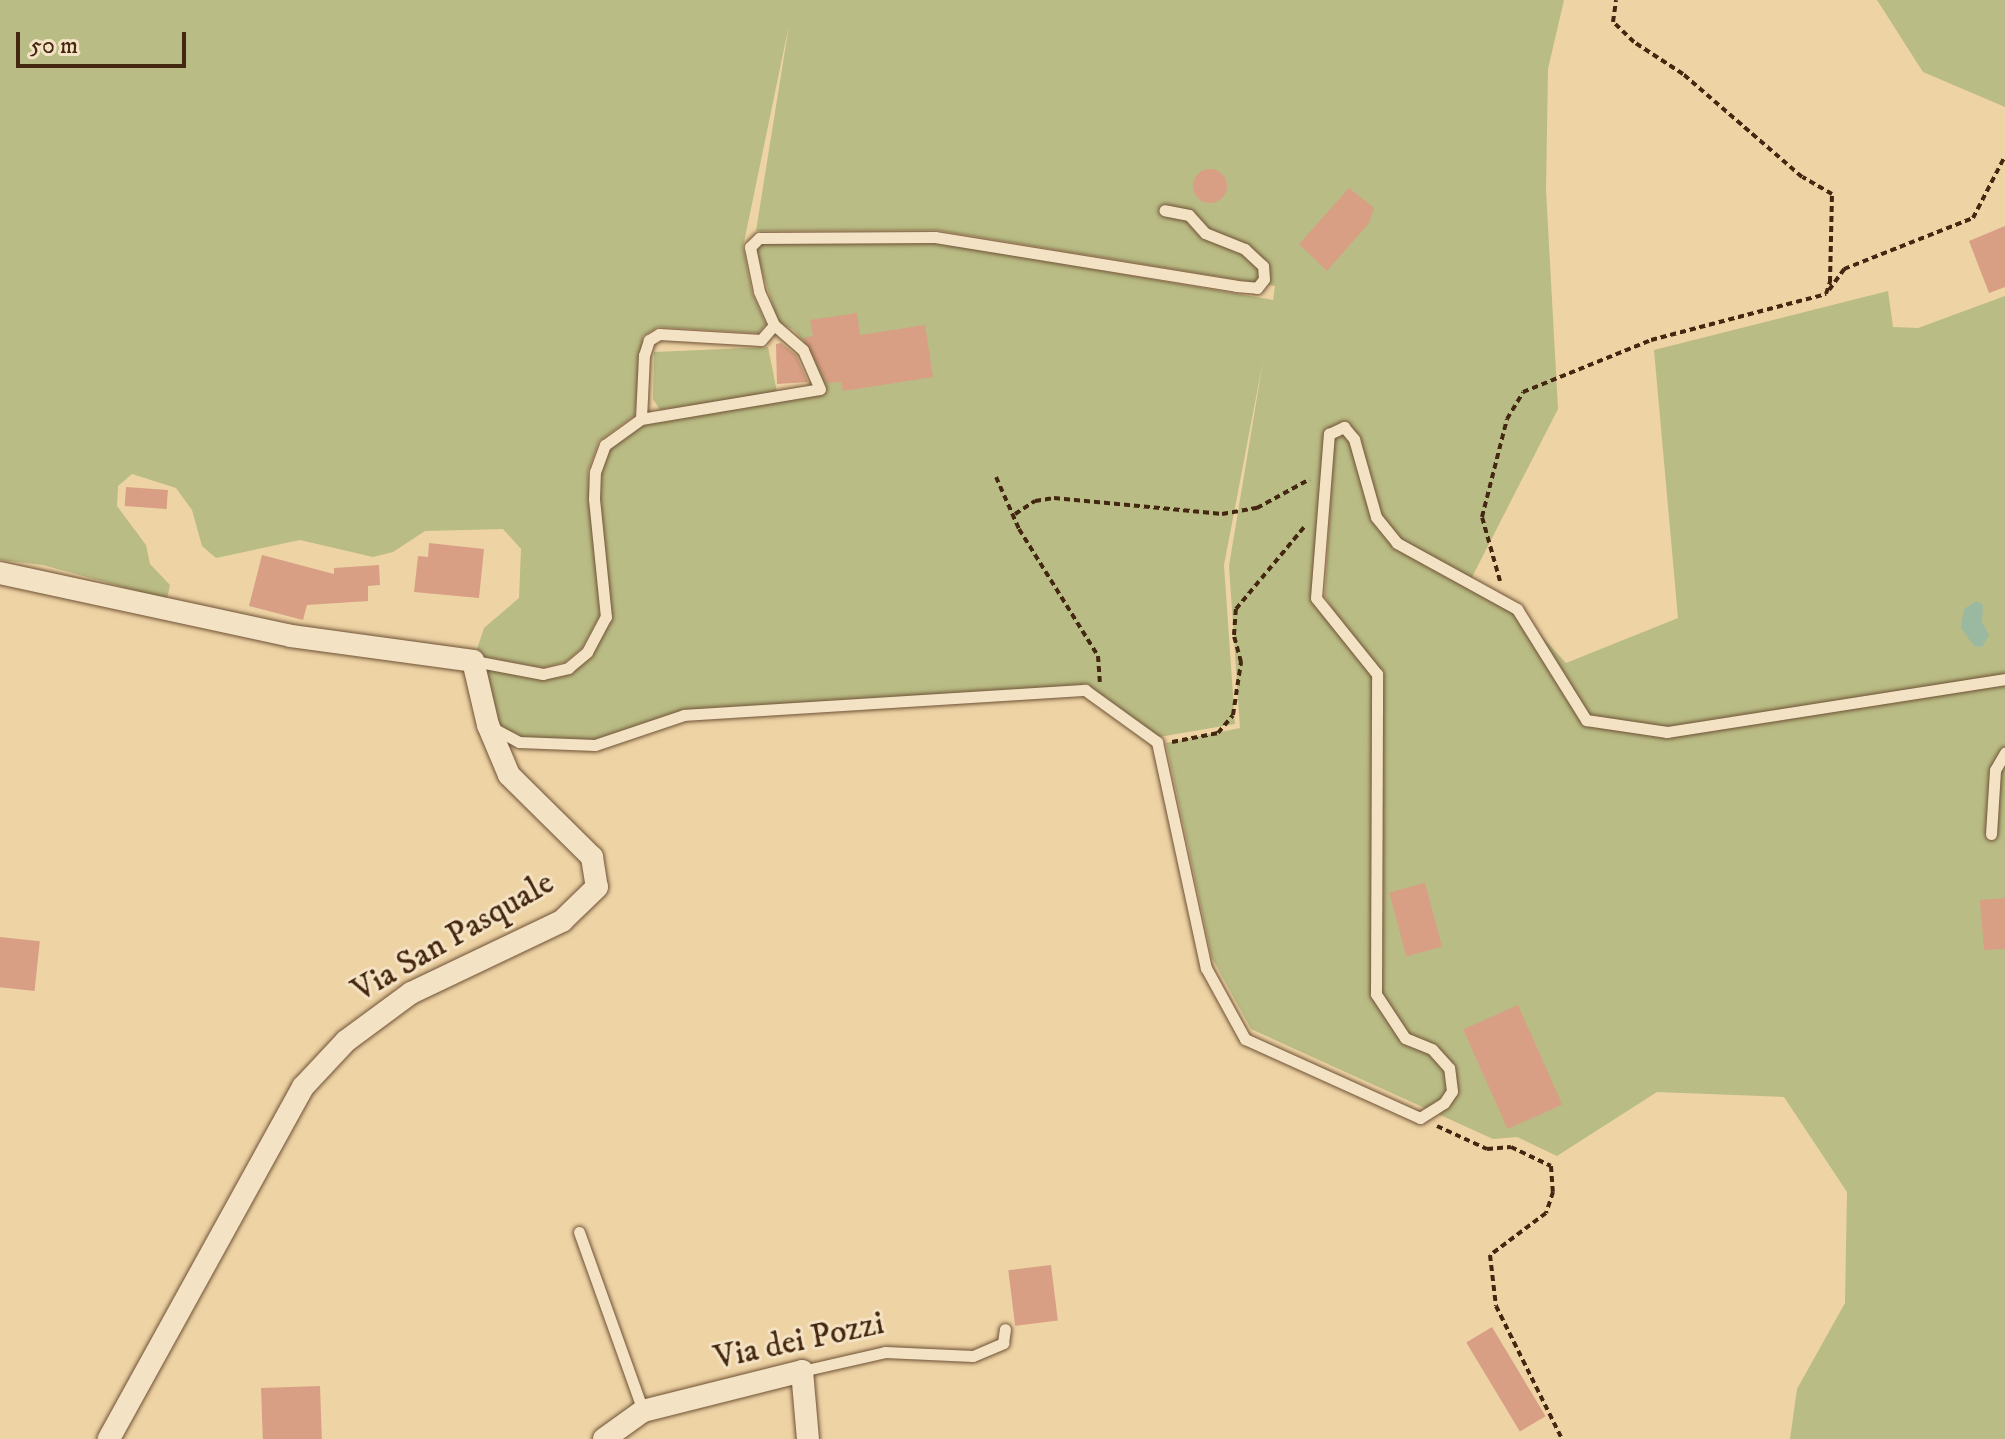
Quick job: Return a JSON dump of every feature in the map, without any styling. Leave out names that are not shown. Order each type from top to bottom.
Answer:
[{"type":"street","points":[[0,573],[291,636],[473,661]]},
{"type":"street","name":"Via San Pasquale","points":[[109,1439],[303,1087],[346,1041],[411,993],[562,921],[597,887],[592,857],[509,775],[488,725],[473,661]]},
{"type":"street","points":[[802,1371],[808,1439]]},
{"type":"street","name":"Via dei Pozzi","points":[[604,1439],[643,1411],[802,1371]]},
{"type":"lane","points":[[473,661],[543,674],[568,668],[587,652],[606,617],[595,472],[605,445],[641,419],[820,389],[803,350],[774,325],[759,291],[750,247],[759,238],[935,237],[1236,286],[1257,288],[1264,279],[1263,266],[1245,249],[1205,233],[1189,215],[1164,210]]},
{"type":"lane","points":[[641,419],[649,340],[659,334],[761,340],[774,325]]},
{"type":"lane","points":[[488,725],[519,742],[554,747],[595,745],[684,715],[1085,690],[1157,742],[1206,968],[1245,1039],[1420,1118],[1444,1103],[1452,1091],[1449,1068],[1432,1049],[1405,1038],[1376,994],[1377,674],[1316,598],[1329,434],[1344,427],[1354,439],[1376,517],[1397,543],[1517,609],[1586,720],[1667,732],[2005,679]]},
{"type":"lane","points":[[1991,834],[1995,770],[2005,753]]},
{"type":"lane","points":[[579,1232],[643,1411]]},
{"type":"lane","name":"Via dei Pozzi","points":[[802,1371],[885,1352],[973,1356],[1003,1343],[1005,1329]]},
{"type":"path","points":[[1616,0],[1613,22],[1634,42],[1683,74],[1802,177],[1832,194],[1833,254],[1826,294]]},
{"type":"path","points":[[1493,596],[1500,582],[1482,517],[1507,419],[1523,392],[1638,344],[1826,294],[1844,269],[1973,218],[2005,156]]},
{"type":"path","points":[[1015,514],[1035,501],[1054,498],[1222,514],[1257,508],[1324,472]]},
{"type":"path","points":[[996,477],[1098,656],[1099,700]]},
{"type":"path","points":[[1157,742],[1193,741],[1218,733],[1233,715],[1241,662],[1234,635],[1236,609],[1304,528],[1323,495]]},
{"type":"path","points":[[1420,1118],[1487,1149],[1511,1147],[1551,1166],[1553,1192],[1546,1213],[1490,1255],[1496,1306],[1562,1439]]},
{"type":"green space","points":[[0,0],[1564,0],[1548,69],[1546,190],[1558,409],[1469,583],[1517,609],[1566,663],[1678,618],[1654,350],[1888,291],[1893,327],[1918,328],[2005,296],[2005,1439],[1790,1439],[1797,1389],[1845,1303],[1847,1192],[1784,1097],[1657,1092],[1557,1156],[1517,1137],[1493,1139],[1251,1029],[1212,958],[1166,743],[1240,728],[1229,566],[1263,361],[1224,565],[1235,724],[1159,737],[1086,685],[683,710],[594,740],[521,737],[492,721],[480,668],[543,680],[571,673],[592,656],[612,618],[600,498],[600,473],[609,449],[644,424],[827,392],[808,347],[794,330],[778,322],[755,248],[761,243],[934,242],[1273,300],[1275,286],[936,230],[756,231],[789,25],[743,247],[752,293],[766,324],[758,333],[658,327],[643,336],[635,415],[599,441],[588,471],[600,615],[582,648],[565,662],[543,668],[475,655],[484,628],[519,598],[521,549],[503,529],[425,531],[393,552],[373,557],[300,540],[216,558],[202,546],[192,510],[176,488],[132,474],[118,486],[117,506],[146,545],[150,564],[170,585],[167,599],[43,565],[0,560]],"holes":[[[1332,474],[1325,596],[1347,633],[1316,598],[1323,487]]]},
{"type":"green space","points":[[1877,0],[2005,0],[2005,107],[1923,72]]},
{"type":"green space","points":[[768,347],[777,392],[660,410],[653,399],[654,352]]},
{"type":"shaded area","points":[[1976,601],[1983,605],[1982,622],[1989,635],[1982,647],[1974,646],[1961,628],[1964,609]]},
{"type":"building","points":[[1210,169],[1222,174],[1227,186],[1222,198],[1210,203],[1198,198],[1193,186],[1198,174]]},
{"type":"building","points":[[1349,188],[1374,208],[1369,223],[1327,271],[1299,244]]},
{"type":"building","points":[[2005,226],[2005,287],[1989,293],[1969,241]]},
{"type":"building","points":[[857,313],[860,335],[925,325],[933,377],[843,391],[841,382],[827,383],[803,338],[813,336],[810,320]]},
{"type":"building","points":[[781,343],[796,355],[808,382],[777,384],[776,344]]},
{"type":"building","points":[[126,487],[168,490],[167,509],[125,506]]},
{"type":"building","points":[[429,543],[484,549],[479,598],[414,592],[418,556],[428,557]]},
{"type":"building","points":[[262,555],[334,574],[334,568],[379,565],[380,585],[368,586],[368,601],[307,605],[303,620],[249,606]]},
{"type":"building","points":[[1425,883],[1442,947],[1406,956],[1389,893]]},
{"type":"building","points":[[2005,898],[2005,949],[1984,950],[1980,900]]},
{"type":"building","points":[[0,937],[40,941],[35,991],[0,987]]},
{"type":"building","points":[[1518,1005],[1562,1105],[1508,1129],[1463,1029]]},
{"type":"building","points":[[1051,1265],[1058,1321],[1015,1326],[1008,1270]]},
{"type":"building","points":[[1492,1327],[1546,1416],[1520,1432],[1466,1342]]},
{"type":"building","points":[[320,1386],[322,1439],[263,1439],[261,1388]]}]
